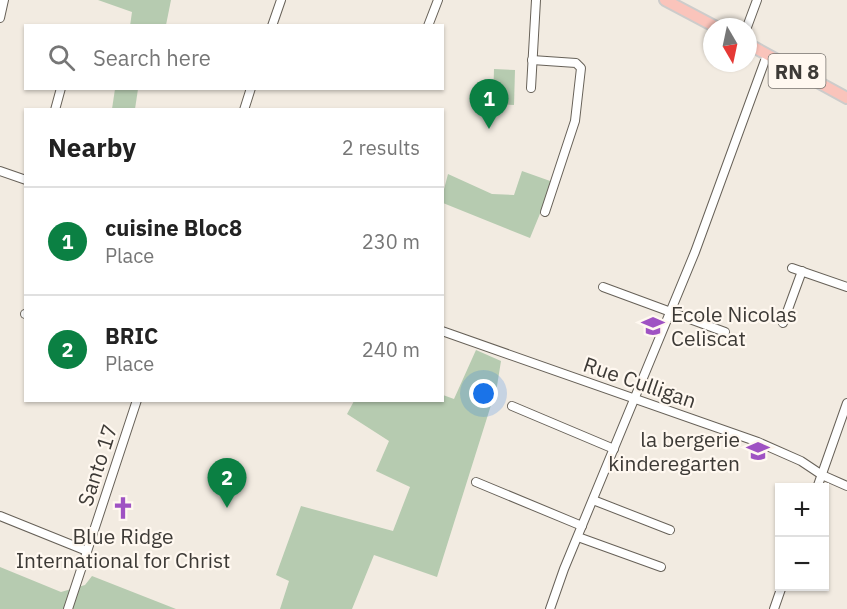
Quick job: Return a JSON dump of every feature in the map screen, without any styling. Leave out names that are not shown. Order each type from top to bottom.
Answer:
[{"type":"main road","points":[[665,0],[703,20]]},
{"type":"main road","name":"RN 8","points":[[757,49],[847,98]]},
{"type":"street","points":[[0,18],[4,0]]},
{"type":"street","points":[[273,24],[281,0]]},
{"type":"street","points":[[429,24],[438,0]]},
{"type":"street","points":[[531,88],[536,0]]},
{"type":"street","points":[[750,18],[757,0]]},
{"type":"street","points":[[550,609],[696,252],[767,55]]},
{"type":"street","points":[[532,60],[576,63],[581,68],[575,121],[545,212]]},
{"type":"street","points":[[56,108],[60,90]]},
{"type":"street","points":[[245,108],[250,90]]},
{"type":"street","points":[[0,171],[24,179]]},
{"type":"street","points":[[792,268],[847,287]]},
{"type":"street","points":[[783,323],[802,271]]},
{"type":"street","points":[[603,287],[725,332]]},
{"type":"street","name":"Rue Culligan","points":[[444,332],[758,442],[801,461],[822,475],[847,486]]},
{"type":"street","name":"Santo 17","points":[[68,609],[136,402]]},
{"type":"street","points":[[819,483],[847,403]]},
{"type":"street","points":[[512,406],[614,449]]},
{"type":"street","points":[[476,482],[582,526]]},
{"type":"street","points":[[593,500],[670,530]]},
{"type":"street","points":[[0,516],[87,551]]},
{"type":"street","points":[[578,537],[661,567]]},
{"type":"street","points":[[774,609],[780,591]]},
{"type":"green space","points":[[98,0],[171,0],[166,24],[130,24],[132,12]]},
{"type":"green space","points":[[494,69],[515,70],[514,105],[493,104]]},
{"type":"green space","points":[[115,90],[138,90],[135,108],[112,108]]},
{"type":"green space","points":[[522,171],[553,182],[530,238],[444,203],[444,189],[448,174],[492,194],[514,195]]},
{"type":"green space","points":[[476,350],[501,361],[497,386],[437,577],[374,555],[352,609],[280,609],[289,581],[276,575],[301,506],[393,531],[410,487],[376,471],[389,441],[347,414],[353,402],[444,402],[444,395],[454,399]]},
{"type":"green space","points":[[0,567],[61,592],[85,585],[92,576],[176,609],[0,609]]},
{"type":"place","name":"cuisine Bloc8","points":[[489,129]]},
{"type":"place","name":"Ecole Nicolas Celiscat","points":[[653,326]]},
{"type":"place","name":"la bergerie kinderegarten","points":[[758,451]]},
{"type":"place","name":"Blue Ridge International for Christ","points":[[123,508]]},
{"type":"place","name":"BRIC","points":[[227,508]]}]
